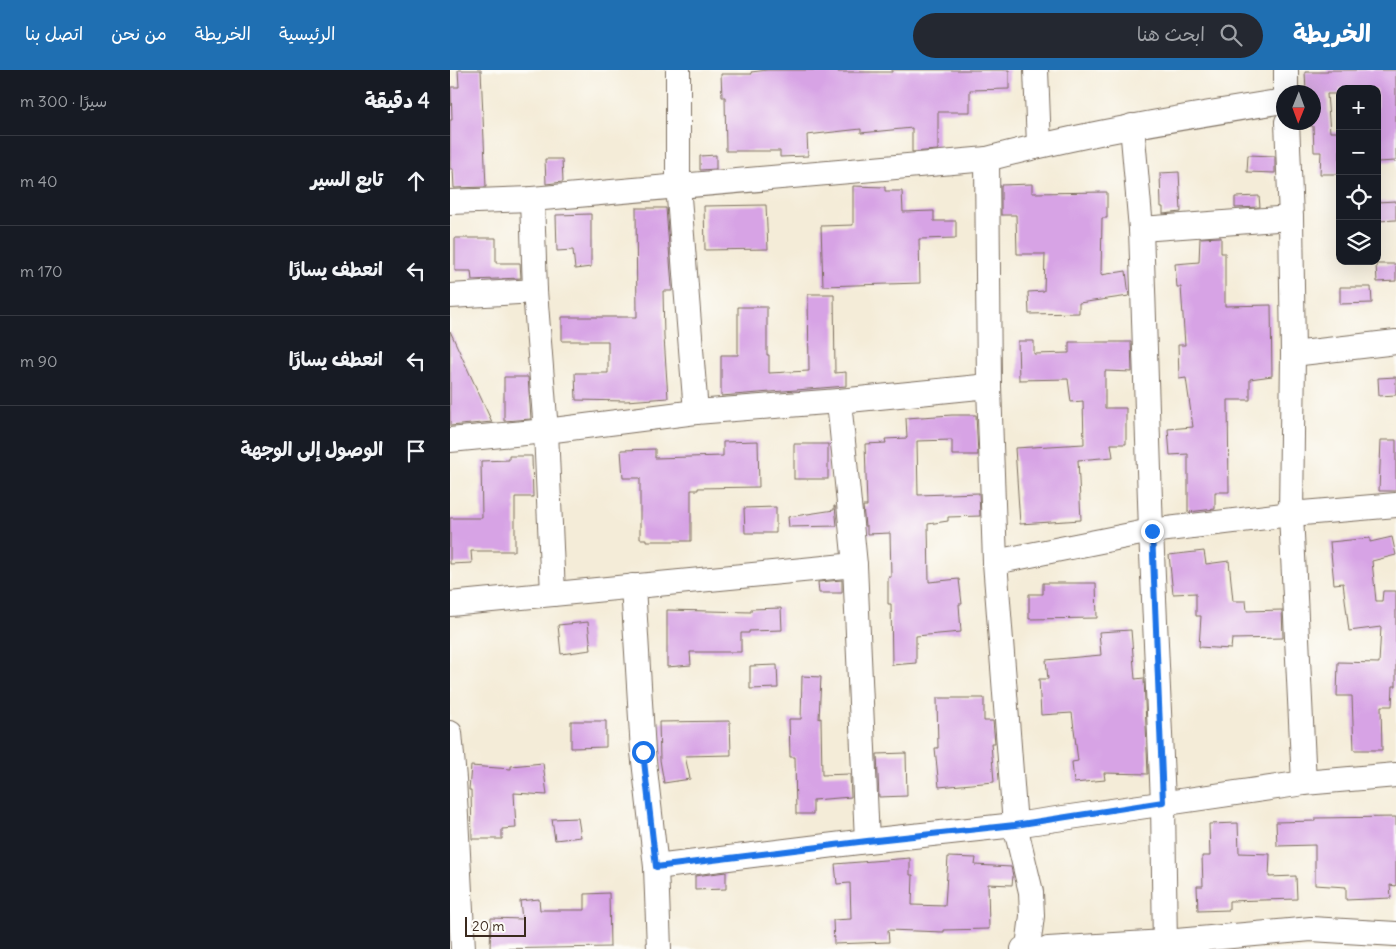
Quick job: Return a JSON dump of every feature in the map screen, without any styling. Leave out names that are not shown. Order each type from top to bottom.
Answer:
[{"type":"street","points":[[678,70],[678,185],[696,412]]},
{"type":"street","points":[[1036,70],[1040,145]]},
{"type":"street","points":[[1286,70],[1286,85]]},
{"type":"street","points":[[450,202],[532,199],[987,159],[1040,145],[1132,126],[1276,103]]},
{"type":"street","points":[[1132,126],[1141,229],[1163,802],[1165,945]]},
{"type":"street","points":[[1287,130],[1293,354],[1290,514],[1304,783]]},
{"type":"street","points":[[987,159],[989,386],[995,562],[1015,825],[1031,892],[1032,916],[1028,947],[1023,949]]},
{"type":"street","points":[[532,199],[535,291],[546,431],[554,594]]},
{"type":"street","points":[[1141,229],[1291,218]]},
{"type":"street","points":[[450,296],[535,291]]},
{"type":"street","points":[[1293,354],[1396,342]]},
{"type":"street","points":[[450,440],[546,431],[696,412],[839,401],[989,386]]},
{"type":"street","points":[[839,401],[855,565],[867,841]]},
{"type":"street","points":[[995,562],[1152,531],[1290,514],[1396,505]]},
{"type":"street","points":[[450,604],[855,565]]},
{"type":"street","points":[[633,586],[643,752],[656,867],[659,949]]},
{"type":"street","points":[[450,733],[463,949]]},
{"type":"street","points":[[656,867],[1015,825],[1304,783],[1396,775]]},
{"type":"street","points":[[1048,949],[1396,934]]},
{"type":"building","points":[[458,70],[481,70],[486,187],[454,188],[453,169],[450,169],[451,87],[459,87]]},
{"type":"building","points":[[767,70],[892,72],[892,70],[1009,70],[1009,89],[970,90],[970,112],[938,112],[938,150],[912,152],[912,128],[861,133],[861,129],[807,135],[808,156],[780,157],[780,151],[726,151],[725,97],[722,97],[721,74],[752,74],[751,72]]},
{"type":"building","points":[[1327,70],[1396,70],[1396,161],[1381,162],[1381,85],[1336,85],[1336,94],[1327,94],[1330,132],[1336,132],[1336,174],[1320,174],[1321,152],[1314,152],[1313,130],[1321,130],[1321,85],[1306,85],[1305,72],[1327,72]]},
{"type":"building","points":[[716,155],[716,169],[700,170],[700,156]]},
{"type":"building","points":[[1248,155],[1275,156],[1275,173],[1247,172]]},
{"type":"building","points":[[545,159],[562,159],[563,182],[546,184]]},
{"type":"building","points":[[1179,172],[1181,212],[1163,214],[1160,173]]},
{"type":"building","points":[[1032,184],[1032,193],[1107,192],[1107,218],[1102,218],[1101,275],[1126,271],[1129,296],[1079,303],[1079,313],[1029,314],[1028,292],[1044,291],[1045,254],[1017,254],[1016,215],[1001,215],[1001,185]]},
{"type":"building","points":[[853,186],[885,187],[885,191],[902,191],[903,212],[934,211],[934,221],[956,221],[956,238],[919,239],[920,283],[823,286],[821,226],[853,225]]},
{"type":"building","points":[[1259,196],[1260,207],[1235,208],[1235,197]]},
{"type":"building","points":[[1396,201],[1396,220],[1381,221],[1381,202]]},
{"type":"building","points":[[766,205],[768,249],[705,250],[704,206]]},
{"type":"building","points":[[636,208],[666,208],[672,287],[672,291],[663,291],[668,398],[626,401],[576,400],[575,373],[608,373],[608,341],[562,341],[562,317],[637,317]]},
{"type":"building","points":[[591,214],[591,267],[575,269],[573,250],[557,251],[556,215]]},
{"type":"building","points":[[1221,237],[1221,253],[1225,253],[1225,306],[1271,305],[1272,376],[1250,379],[1250,400],[1228,400],[1229,492],[1215,492],[1215,509],[1188,512],[1188,454],[1170,455],[1168,429],[1193,427],[1186,378],[1179,379],[1178,345],[1185,345],[1181,287],[1177,287],[1175,264],[1199,262],[1200,238]]},
{"type":"building","points":[[455,238],[496,238],[496,263],[520,263],[521,278],[472,280],[471,271],[455,271]]},
{"type":"building","points":[[1396,264],[1396,281],[1377,282],[1376,265]]},
{"type":"building","points":[[1340,287],[1371,287],[1372,303],[1340,304]]},
{"type":"building","points":[[808,294],[834,294],[835,373],[846,372],[846,386],[721,396],[721,355],[738,355],[738,307],[767,307],[769,373],[809,371]]},
{"type":"building","points":[[450,331],[492,422],[450,426]]},
{"type":"building","points":[[1018,341],[1034,341],[1034,354],[1069,353],[1069,342],[1131,342],[1132,372],[1105,371],[1105,408],[1126,408],[1126,444],[1111,444],[1113,457],[1078,460],[1081,520],[1020,524],[1015,448],[1084,444],[1083,401],[1071,402],[1068,379],[1019,380]]},
{"type":"building","points":[[504,377],[528,377],[531,419],[504,421]]},
{"type":"building","points":[[1396,377],[1396,395],[1379,396],[1378,378]]},
{"type":"building","points":[[976,415],[978,455],[952,455],[952,440],[917,441],[918,495],[979,493],[980,516],[948,517],[948,521],[928,524],[929,582],[959,579],[962,604],[959,604],[961,632],[916,636],[916,663],[892,665],[891,604],[888,604],[888,577],[891,577],[890,533],[867,534],[863,506],[867,506],[865,444],[886,443],[885,439],[907,438],[906,418]]},
{"type":"building","points":[[1381,440],[1396,440],[1396,491],[1379,491]]},
{"type":"building","points":[[758,441],[759,487],[698,488],[698,490],[691,490],[691,541],[646,541],[646,539],[640,539],[640,478],[623,478],[621,450],[655,449],[655,458],[723,456],[723,442]]},
{"type":"building","points":[[794,444],[828,444],[828,479],[794,479]]},
{"type":"building","points":[[509,456],[532,456],[533,497],[515,497],[515,551],[471,551],[472,563],[450,564],[450,518],[482,518],[481,461],[509,460]]},
{"type":"building","points":[[834,506],[837,526],[789,527],[788,517],[834,510]]},
{"type":"building","points":[[776,507],[776,533],[745,533],[744,508]]},
{"type":"building","points":[[1392,537],[1396,555],[1372,561],[1376,601],[1382,601],[1383,591],[1396,591],[1396,686],[1393,686],[1392,706],[1381,706],[1382,750],[1354,750],[1352,696],[1337,696],[1338,662],[1379,663],[1381,627],[1349,631],[1343,583],[1334,584],[1330,542],[1370,538],[1370,542]]},
{"type":"building","points":[[1204,551],[1206,564],[1229,561],[1233,601],[1246,601],[1247,611],[1282,610],[1283,638],[1232,639],[1231,649],[1199,647],[1201,616],[1196,616],[1196,593],[1173,594],[1169,555]]},
{"type":"building","points":[[842,580],[842,593],[819,593],[818,582]]},
{"type":"building","points":[[1043,583],[1096,583],[1097,618],[1029,619],[1029,594],[1043,594]]},
{"type":"building","points":[[781,608],[782,630],[741,633],[741,652],[690,652],[691,665],[667,667],[667,610],[751,612],[751,609]]},
{"type":"building","points":[[588,622],[591,650],[561,654],[558,625]]},
{"type":"building","points":[[1131,630],[1135,679],[1144,678],[1148,774],[1104,773],[1105,780],[1074,783],[1072,762],[1078,761],[1072,713],[1041,715],[1039,679],[1048,679],[1046,660],[1101,655],[1099,632]]},
{"type":"building","points":[[777,665],[778,688],[750,689],[750,666]]},
{"type":"building","points":[[802,676],[821,677],[819,719],[821,718],[822,775],[850,774],[851,797],[813,800],[813,814],[796,814],[795,757],[790,757],[789,719],[801,719]]},
{"type":"building","points":[[937,698],[984,698],[984,721],[993,721],[995,743],[991,743],[994,782],[939,787],[935,748],[938,748]]},
{"type":"building","points":[[571,721],[606,721],[606,747],[571,748]]},
{"type":"building","points":[[730,721],[731,755],[685,756],[690,779],[664,783],[660,760],[659,722]]},
{"type":"building","points":[[906,753],[907,796],[879,797],[877,754]]},
{"type":"building","points":[[543,763],[547,795],[514,793],[516,828],[502,829],[502,839],[472,839],[471,790],[469,790],[471,766],[511,769],[511,766]]},
{"type":"building","points":[[1396,817],[1396,886],[1390,885],[1391,898],[1346,900],[1346,887],[1315,885],[1315,845],[1277,846],[1276,822],[1315,821],[1315,818]]},
{"type":"building","points":[[578,818],[581,837],[555,840],[552,819]]},
{"type":"building","points":[[1238,823],[1239,853],[1270,854],[1269,877],[1296,876],[1297,899],[1229,901],[1229,910],[1198,911],[1197,886],[1203,886],[1202,856],[1210,856],[1209,824]]},
{"type":"building","points":[[948,857],[976,858],[975,865],[1011,867],[1012,885],[988,884],[989,929],[944,930],[944,932],[888,930],[889,942],[834,944],[833,920],[851,919],[850,883],[837,884],[835,864],[910,858],[910,875],[913,875],[912,905],[945,906]]},
{"type":"building","points":[[726,872],[726,889],[695,890],[695,876]]},
{"type":"building","points":[[609,893],[610,947],[490,949],[491,918],[522,919],[520,901],[539,899],[540,910],[585,910],[585,894]]},
{"type":"route","points":[[643,752],[656,867],[1015,825],[1163,802],[1152,531]]}]
